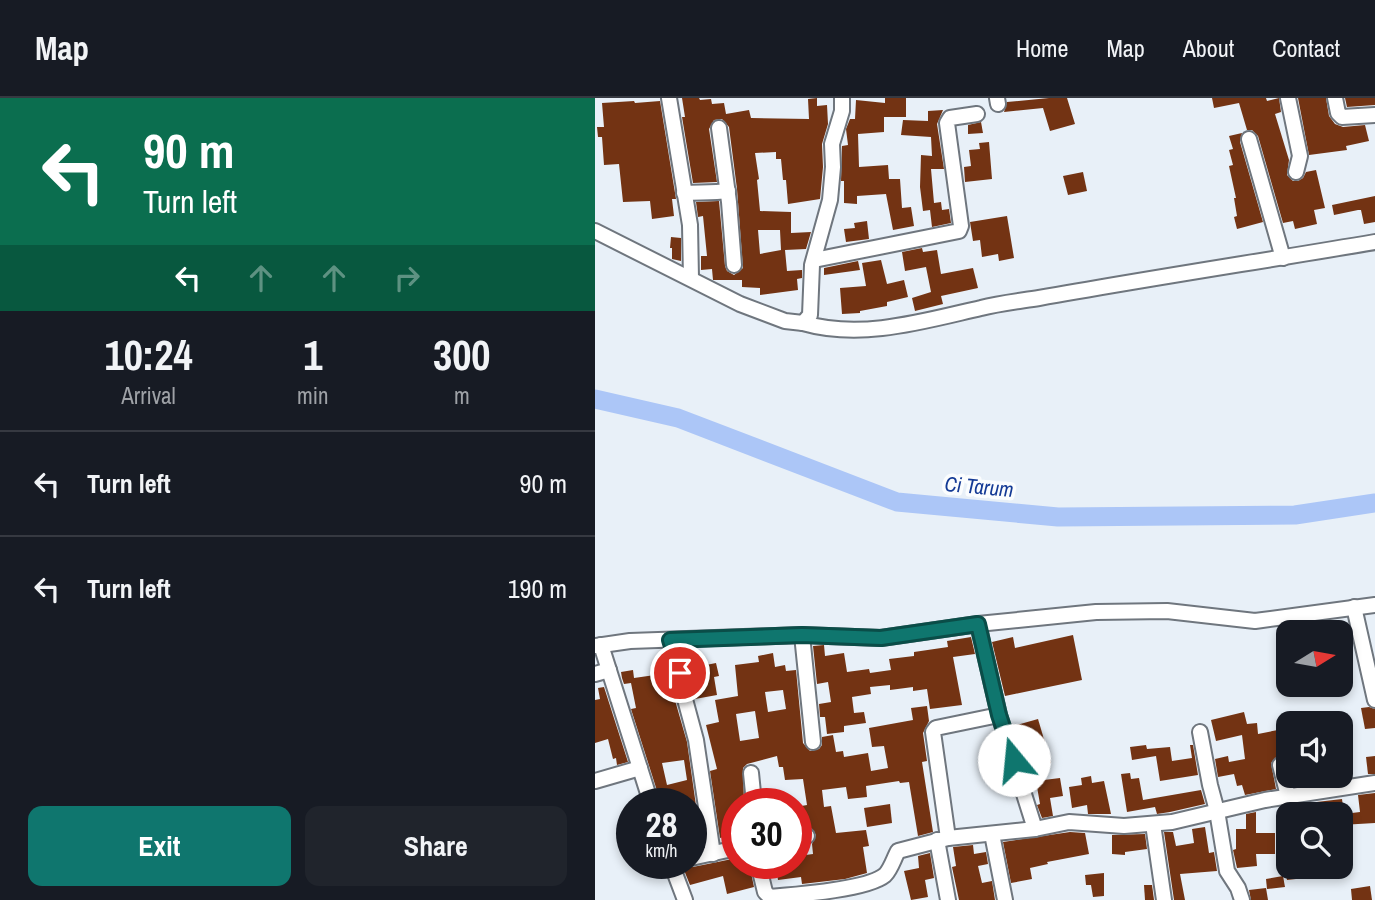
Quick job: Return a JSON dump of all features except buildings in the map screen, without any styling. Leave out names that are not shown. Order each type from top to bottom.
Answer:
[{"type":"street","points":[[669,98],[692,248],[691,278]]},
{"type":"street","points":[[803,323],[810,315],[810,274],[830,200],[832,144],[842,111],[842,98]]},
{"type":"street","points":[[1288,98],[1300,156],[1296,172]]},
{"type":"street","points":[[1335,98],[1338,113],[1342,117],[1375,115]]},
{"type":"street","points":[[814,260],[959,230],[961,226],[947,123],[949,119],[977,114]]},
{"type":"street","points":[[719,128],[734,265]]},
{"type":"street","points":[[1249,139],[1283,258]]},
{"type":"street","points":[[684,193],[728,191]]},
{"type":"street","points":[[595,231],[740,304],[785,321],[824,329],[870,330],[1195,270],[1375,242]]},
{"type":"street","points":[[646,788],[602,672],[598,645],[802,635],[881,638],[978,624],[1086,613],[1155,611],[1255,621],[1375,605]]},
{"type":"street","points":[[1354,607],[1375,700]]},
{"type":"street","points":[[978,624],[999,715],[1035,828]]},
{"type":"street","points":[[802,635],[813,742]]},
{"type":"street","points":[[670,640],[696,740],[713,854]]},
{"type":"street","points":[[948,900],[933,732],[936,728],[999,715]]},
{"type":"street","points":[[1200,732],[1227,871],[1242,900]]},
{"type":"street","points":[[595,781],[640,768]]},
{"type":"street","points":[[751,773],[752,788]]},
{"type":"street","points":[[762,879],[765,892],[770,897],[845,894],[884,875],[898,851],[942,839],[1069,822],[1124,826],[1172,822],[1288,796],[1375,783]]},
{"type":"street","points":[[1286,788],[1288,796]]},
{"type":"street","points":[[1153,824],[1164,900]]},
{"type":"street","points":[[992,834],[1006,900]]},
{"type":"street","points":[[707,855],[721,852]]},
{"type":"street","points":[[677,879],[685,900]]},
{"type":"waterway","name":"Ci Tarum","points":[[595,399],[678,418],[897,502],[1058,517],[1295,515],[1375,503]]},
{"type":"route","points":[[680,673],[670,640],[802,635],[881,638],[978,624],[999,715],[1014,760]]}]
